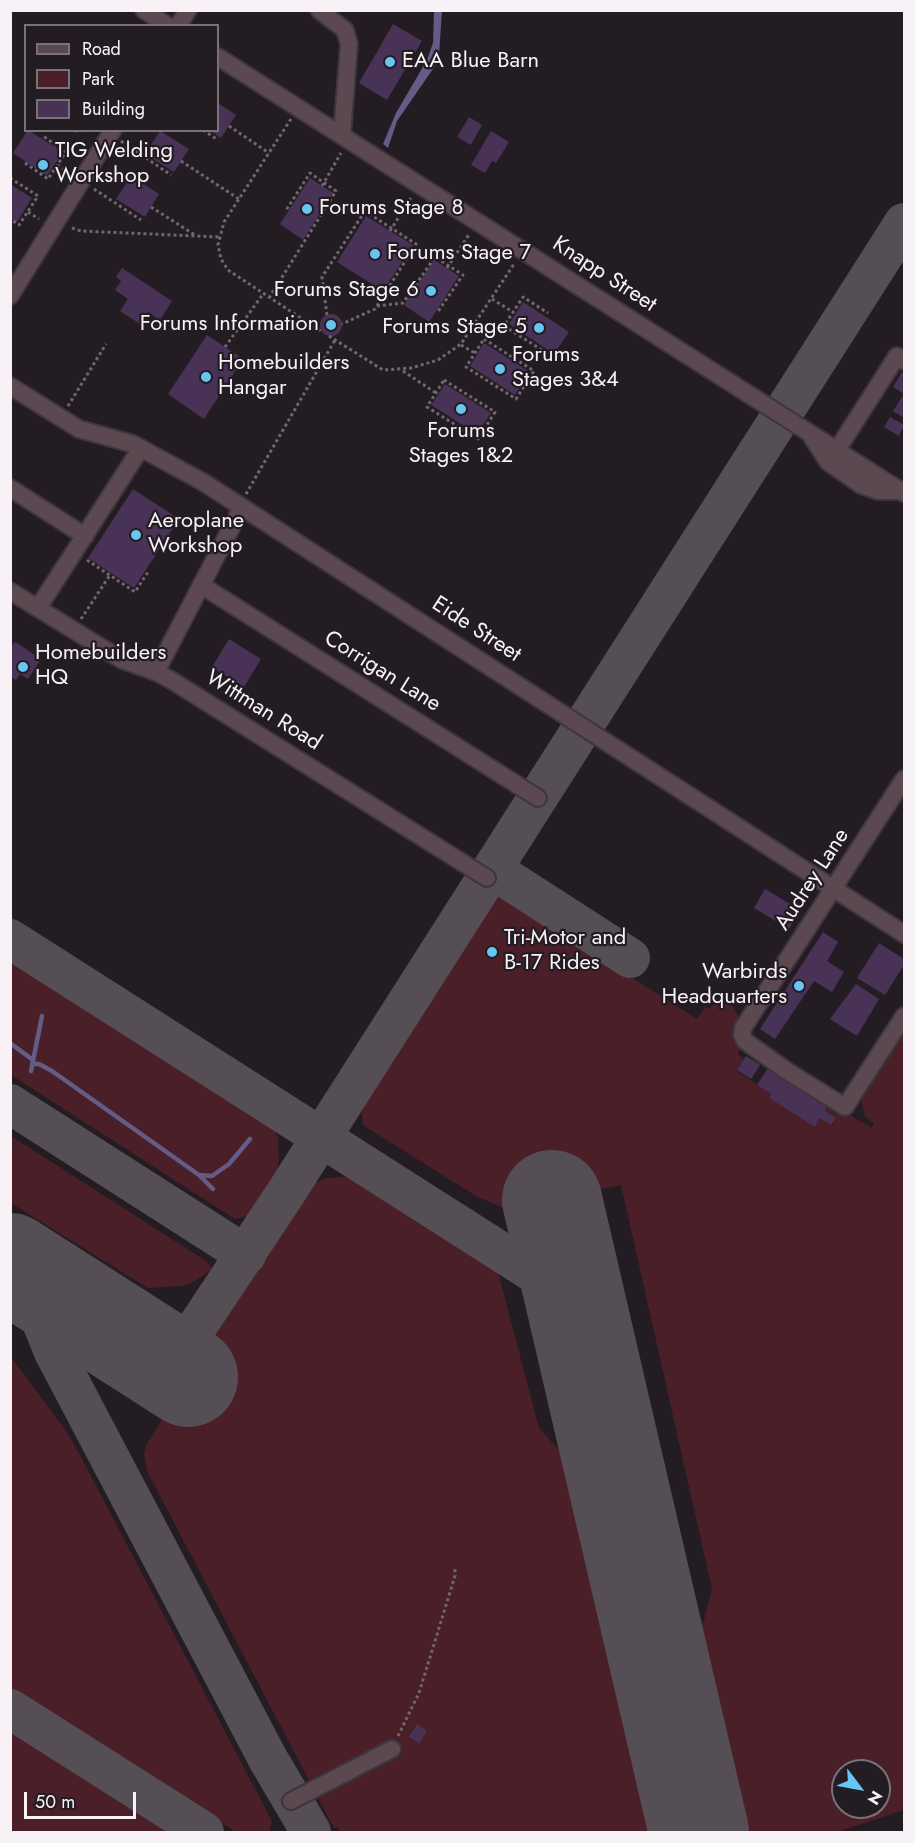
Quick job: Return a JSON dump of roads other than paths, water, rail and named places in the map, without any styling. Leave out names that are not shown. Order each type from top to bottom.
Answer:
[{"type":"lane","points":[[144,10],[165,24]]},
{"type":"lane","points":[[178,24],[188,10]]},
{"type":"lane","points":[[319,10],[345,30],[348,44],[346,137]]},
{"type":"lane","name":"Knapp Street","points":[[219,58],[903,492]]},
{"type":"lane","points":[[10,296],[112,132]]},
{"type":"lane","points":[[837,450],[897,356],[904,361]]},
{"type":"lane","name":"Eide Street","points":[[10,386],[79,429],[141,448],[203,482],[904,934]]},
{"type":"lane","points":[[810,433],[828,462],[861,485],[878,491],[903,492]]},
{"type":"lane","points":[[38,608],[141,448]]},
{"type":"lane","points":[[10,488],[85,536]]},
{"type":"lane","points":[[156,672],[242,507]]},
{"type":"lane","name":"Corrigan Lane","points":[[201,585],[538,798]]},
{"type":"lane","name":"Wittman Road","points":[[10,591],[122,660],[156,672],[487,878]]},
{"type":"lane","name":"Audrey Lane","points":[[904,779],[743,1028],[743,1038],[845,1107],[904,1016]]},
{"type":"lane","points":[[291,1801],[392,1749]]},
{"type":"waterway","points":[[31,1071],[42,1016]]},
{"type":"waterway","points":[[10,1043],[33,1060]]},
{"type":"waterway","points":[[32,1064],[39,1064],[52,1071],[199,1175],[212,1176],[229,1164],[250,1139]]},
{"type":"waterway","points":[[199,1175],[213,1189]]},
{"type":"place","name":"EAA Blue Barn","points":[[390,62]]},
{"type":"place","name":"TIG Welding Workshop","points":[[43,165]]},
{"type":"place","name":"Forums Stage 8","points":[[307,209]]},
{"type":"place","name":"Forums Stage 7","points":[[375,254]]},
{"type":"place","name":"Forums Stage 6","points":[[431,291]]},
{"type":"place","name":"Forums Information","points":[[331,325]]},
{"type":"place","name":"Forums Stage 5","points":[[539,328]]},
{"type":"place","name":"Forums Stages 3&4","points":[[500,369]]},
{"type":"place","name":"Homebuilders Hangar","points":[[206,377]]},
{"type":"place","name":"Forums Stages 1&2","points":[[461,409]]},
{"type":"place","name":"Aeroplane Workshop","points":[[136,535]]},
{"type":"place","name":"Homebuilders HQ","points":[[23,667]]},
{"type":"place","name":"Tri-Motor and B-17 Rides","points":[[492,952]]},
{"type":"place","name":"Warbirds Headquarters","points":[[799,986]]}]
